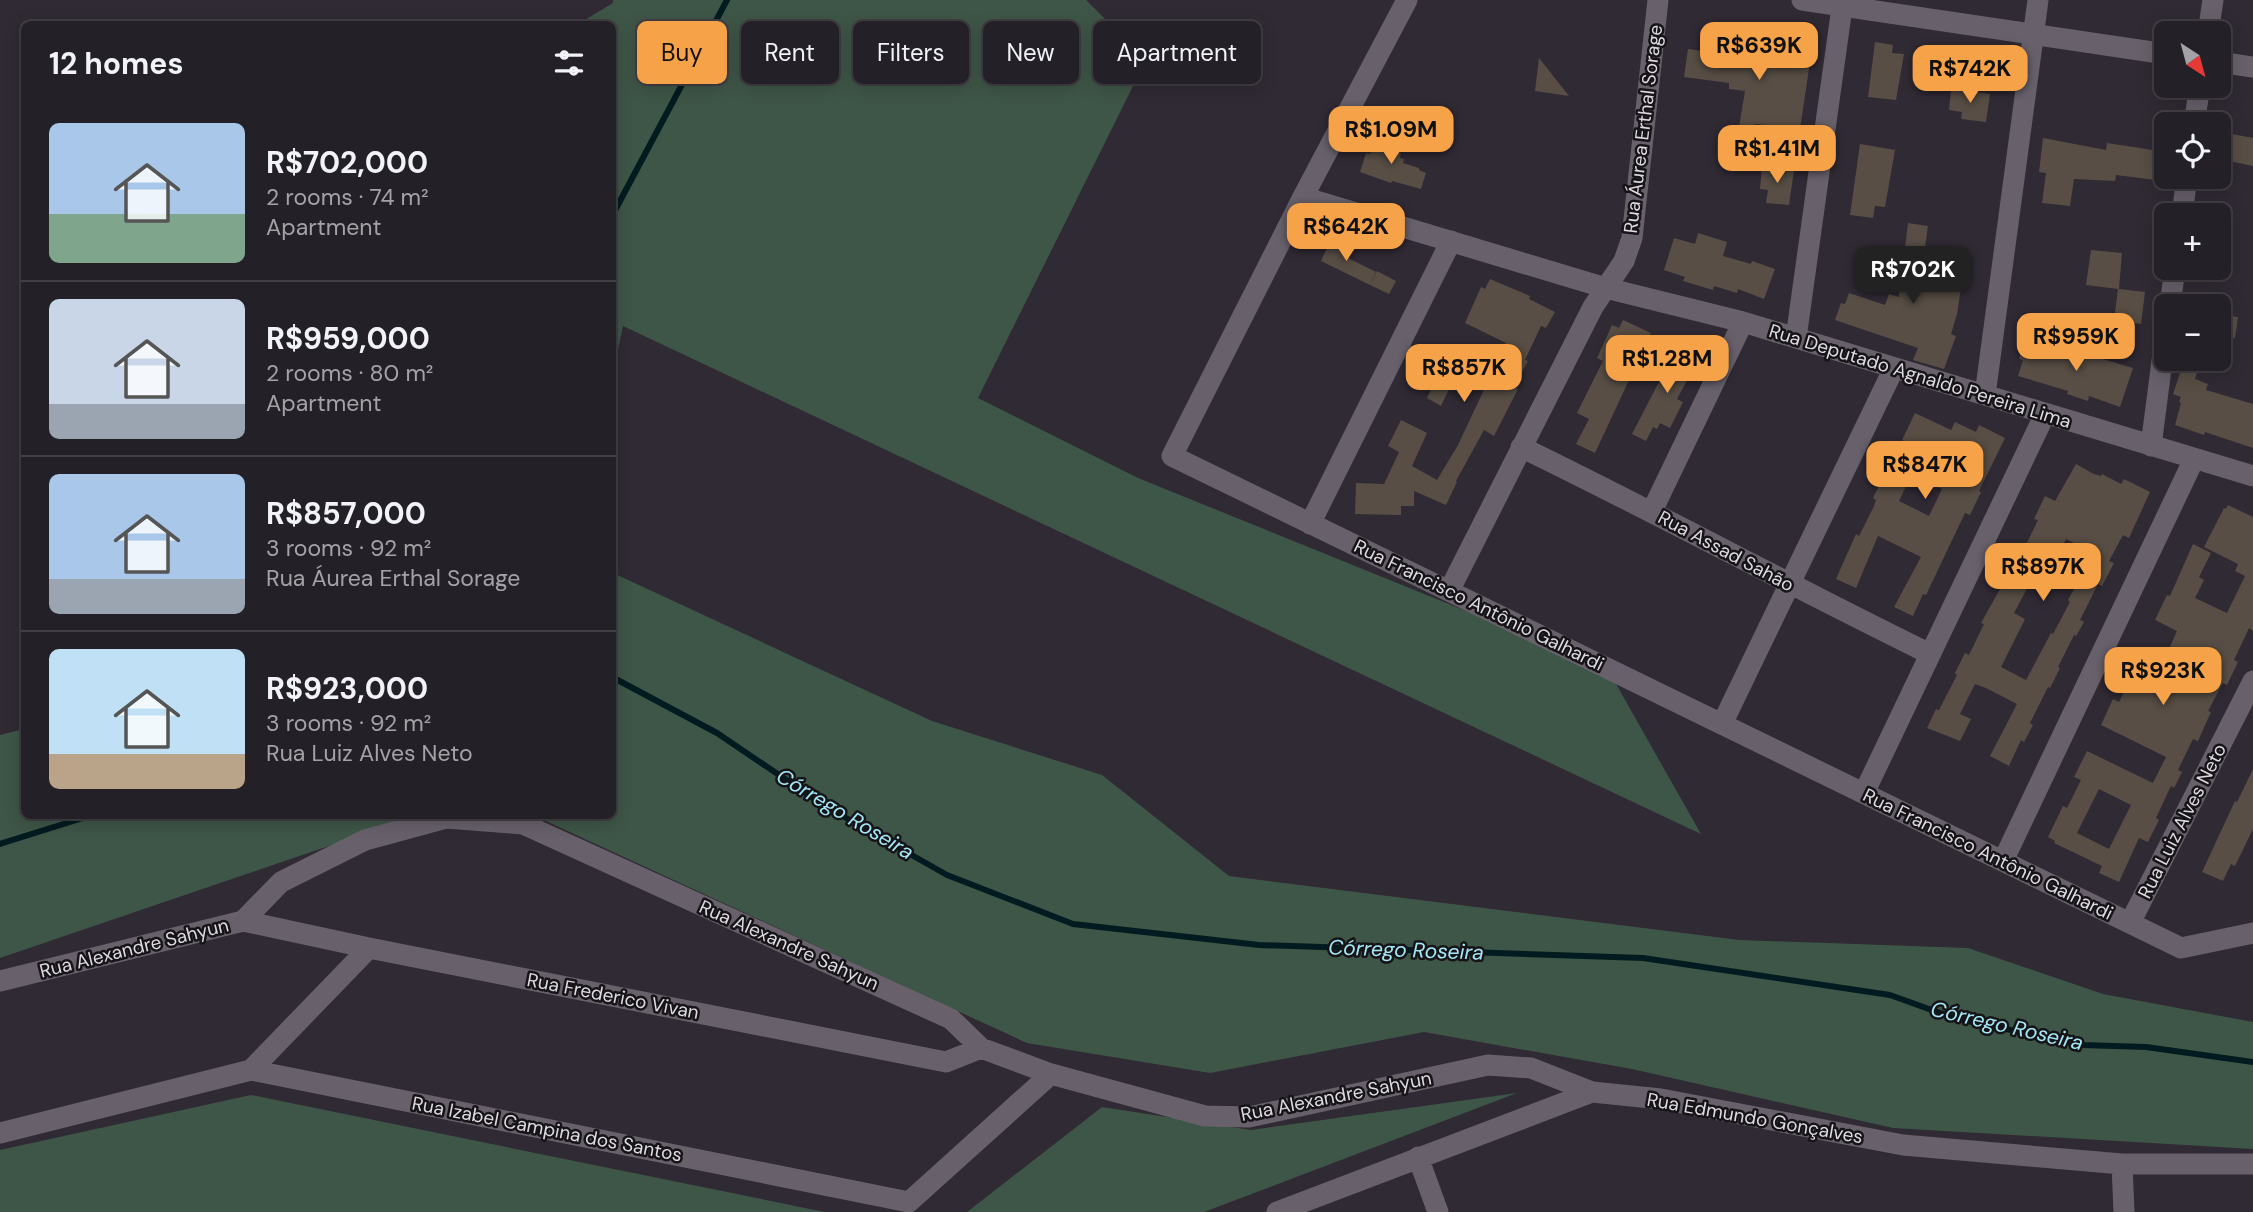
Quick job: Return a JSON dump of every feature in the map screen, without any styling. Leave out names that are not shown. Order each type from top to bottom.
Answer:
[{"type":"street","name":"Rua Francisco Antônio Galhardi","points":[[1407,0],[1303,197],[1172,456],[2181,948],[2253,933]]},
{"type":"street","name":"Rua Áurea Erthal Sorage","points":[[1449,591],[1593,307],[1624,261],[1632,238],[1658,0]]},
{"type":"street","points":[[1802,0],[1843,3],[2154,52]]},
{"type":"street","points":[[1985,395],[2038,0]]},
{"type":"street","points":[[2209,21],[2213,0]]},
{"type":"street","points":[[1796,338],[1843,3]]},
{"type":"street","points":[[2231,64],[2253,67]]},
{"type":"street","name":"Rua Deputado Agnaldo Pereira Lima","points":[[1303,197],[1606,288],[1743,322],[2253,476]]},
{"type":"street","points":[[1310,524],[1451,241]]},
{"type":"street","points":[[1652,511],[1743,322]]},
{"type":"street","points":[[1722,724],[1894,368]]},
{"type":"street","points":[[2151,446],[2161,371]]},
{"type":"street","points":[[1864,793],[2045,414]]},
{"type":"street","name":"Rua Assad Sahão","points":[[1521,447],[1652,511],[1789,586],[1930,654]]},
{"type":"street","points":[[2003,861],[2194,459]]},
{"type":"street","name":"Rua Luiz Alves Neto","points":[[2130,923],[2253,681]]},
{"type":"street","name":"Rua Alexandre Sahyun","points":[[0,981],[243,920],[281,882],[365,840],[442,819]]},
{"type":"street","name":"Rua Alexandre Sahyun","points":[[459,819],[523,824],[951,1019],[981,1048],[1051,1074],[1205,1116],[1249,1116],[1488,1065],[1531,1068],[1592,1092]]},
{"type":"street","name":"Rua Frederico Vivan","points":[[243,920],[369,948],[946,1062],[981,1048]]},
{"type":"street","points":[[251,1070],[369,948]]},
{"type":"street","name":"Rua Izabel Campina dos Santos","points":[[0,1133],[251,1070],[909,1202],[1051,1074]]},
{"type":"street","name":"Rua Edmundo Gonçalves","points":[[1278,1212],[1592,1092],[1661,1099],[1903,1145],[2122,1164],[2253,1164]]},
{"type":"street","points":[[1419,1157],[1437,1212]]},
{"type":"street","points":[[2122,1164],[2124,1212]]},
{"type":"green space","points":[[613,0],[1086,0],[1107,21],[1093,21],[1093,84],[1134,84],[978,398],[1138,478],[1607,668],[1701,834],[623,326],[616,359],[616,21],[583,21],[613,3]]},
{"type":"green space","points":[[616,574],[932,721],[1102,775],[1229,876],[1739,940],[1968,948],[2103,994],[2253,1022],[2253,1149],[1893,1128],[1632,1069],[1424,1032],[1210,1073],[1027,1043],[542,819],[616,819]]},
{"type":"green space","points":[[21,730],[21,819],[416,819],[402,821],[0,958],[0,735]]},
{"type":"green space","points":[[1517,1093],[1204,1212],[967,1212],[1102,1107],[1251,1130]]},
{"type":"green space","points":[[251,1095],[825,1212],[0,1212],[0,1150]]},
{"type":"building","points":[[1787,39],[1813,42],[1800,129],[1755,124],[1754,130],[1739,127],[1745,91],[1729,89],[1729,83],[1684,77],[1688,49],[1731,55],[1733,40],[1753,43],[1750,63],[1783,67]]},
{"type":"building","points":[[1875,42],[1893,45],[1892,53],[1904,54],[1896,100],[1868,97]]},
{"type":"building","points":[[1539,58],[1569,96],[1535,91]]},
{"type":"building","points":[[1951,89],[1990,94],[1986,122],[1961,119],[1962,112],[1949,110]]},
{"type":"building","points":[[2232,134],[2253,138],[2253,166],[2231,161]]},
{"type":"building","points":[[1380,138],[1399,144],[1397,152],[1401,153],[1403,163],[1426,173],[1421,189],[1392,181],[1391,183],[1360,172],[1366,153],[1370,154],[1375,141],[1379,142]]},
{"type":"building","points":[[2043,138],[2106,150],[2107,143],[2154,150],[2154,180],[2116,175],[2115,181],[2074,179],[2070,206],[2042,203],[2046,173],[2039,172]]},
{"type":"building","points":[[1860,144],[1895,150],[1885,207],[1875,206],[1873,218],[1850,215]]},
{"type":"building","points":[[1762,166],[1794,170],[1789,205],[1766,203],[1768,190],[1760,189]]},
{"type":"building","points":[[1908,223],[1928,226],[1922,270],[1963,275],[1951,334],[1956,336],[1944,369],[1913,360],[1918,348],[1835,320],[1841,303],[1845,304],[1849,293],[1885,305],[1889,294],[1899,297]]},
{"type":"building","points":[[1698,233],[1727,242],[1723,256],[1751,264],[1752,261],[1775,269],[1764,299],[1738,289],[1737,293],[1714,286],[1713,290],[1683,281],[1685,277],[1664,270],[1674,238],[1695,244]]},
{"type":"building","points":[[1331,239],[1350,248],[1346,257],[1376,272],[1370,285],[1321,261]]},
{"type":"building","points":[[2091,250],[2122,253],[2119,289],[2145,292],[2141,324],[2114,320],[2118,289],[2086,285]]},
{"type":"building","points":[[1377,271],[1396,281],[1389,294],[1370,285]]},
{"type":"building","points":[[1490,279],[1530,296],[1529,299],[1555,312],[1546,328],[1541,326],[1525,360],[1528,361],[1514,387],[1518,389],[1494,436],[1484,430],[1446,505],[1414,491],[1414,506],[1401,506],[1401,515],[1355,514],[1356,483],[1384,484],[1399,452],[1388,446],[1401,420],[1427,433],[1412,466],[1437,480],[1458,445],[1506,343],[1465,323],[1481,287],[1485,289]]},
{"type":"building","points":[[2231,316],[2238,317],[2235,338],[2231,338]]},
{"type":"building","points":[[1623,320],[1651,333],[1595,453],[1576,444],[1589,419],[1577,413],[1603,361],[1597,358],[1612,325],[1619,328]]},
{"type":"building","points":[[2024,343],[2049,351],[2052,344],[2133,368],[2120,407],[2089,396],[2088,401],[2067,394],[2068,391],[2018,376]]},
{"type":"building","points":[[1677,347],[1699,358],[1677,399],[1683,402],[1670,428],[1660,423],[1657,429],[1653,427],[1646,441],[1632,434]]},
{"type":"building","points":[[1448,355],[1462,362],[1441,406],[1427,398]]},
{"type":"building","points":[[2181,371],[2197,371],[2195,379],[2208,384],[2206,390],[2253,404],[2253,448],[2175,425],[2181,397],[2173,394]]},
{"type":"building","points":[[1915,413],[1951,430],[1955,422],[1976,432],[1979,425],[2005,438],[1970,515],[1965,513],[1926,595],[1923,594],[1913,616],[1894,607],[1921,557],[1878,536],[1856,588],[1836,579],[1856,534],[1859,536],[1874,506],[1876,500],[1873,498],[1884,476],[1888,478],[1906,442],[1902,440]],"holes":[[[1912,474],[1942,489],[1929,516],[1899,501]]]},
{"type":"building","points":[[2076,464],[2094,474],[2102,474],[2121,484],[2124,479],[2150,492],[2129,538],[2123,535],[2109,561],[2114,563],[2102,586],[2098,584],[2080,620],[2084,622],[2076,636],[2074,635],[2050,688],[2048,687],[2030,723],[2033,725],[2024,742],[2021,740],[2009,766],[1990,756],[2017,704],[1986,688],[1975,684],[1960,714],[1971,719],[1960,741],[1927,728],[1957,675],[1955,673],[1965,653],[1969,655],[1984,624],[1981,623],[2009,573],[2007,572],[2018,549],[2023,551],[2038,520],[2034,519],[2045,496],[2055,501]],"holes":[[[2066,539],[2094,553],[2026,680],[2001,667],[2025,619],[2014,613],[2030,583],[2036,586],[2048,564],[2053,566]]]},
{"type":"building","points":[[2228,505],[2253,517],[2253,631],[2249,628],[2234,660],[2238,662],[2227,685],[2223,683],[2208,711],[2211,712],[2198,741],[2193,739],[2178,770],[2182,772],[2174,788],[2171,786],[2148,842],[2139,838],[2119,882],[2099,873],[2102,866],[2054,843],[2055,841],[2048,837],[2063,806],[2067,808],[2081,780],[2074,777],[2087,751],[2153,783],[2166,757],[2101,725],[2113,699],[2119,702],[2135,669],[2130,667],[2139,650],[2163,662],[2177,631],[2155,620],[2167,595],[2170,596],[2193,544],[2211,553],[2199,577],[2204,580],[2195,598],[2227,613],[2245,576],[2235,571],[2238,564],[2204,547],[2224,508]],"holes":[[[2099,789],[2131,805],[2109,849],[2077,833]]]},
{"type":"building","points":[[2253,769],[2253,829],[2235,866],[2231,864],[2223,881],[2202,872]]},
{"type":"waterway","points":[[616,208],[727,0]]},
{"type":"waterway","name":"Córrego Roseira","points":[[616,679],[717,733],[825,806],[947,875],[1073,924],[1259,945],[1643,958],[1890,995],[1954,1018],[2082,1045],[2146,1047],[2253,1062]]},
{"type":"waterway","points":[[0,844],[79,819]]}]
